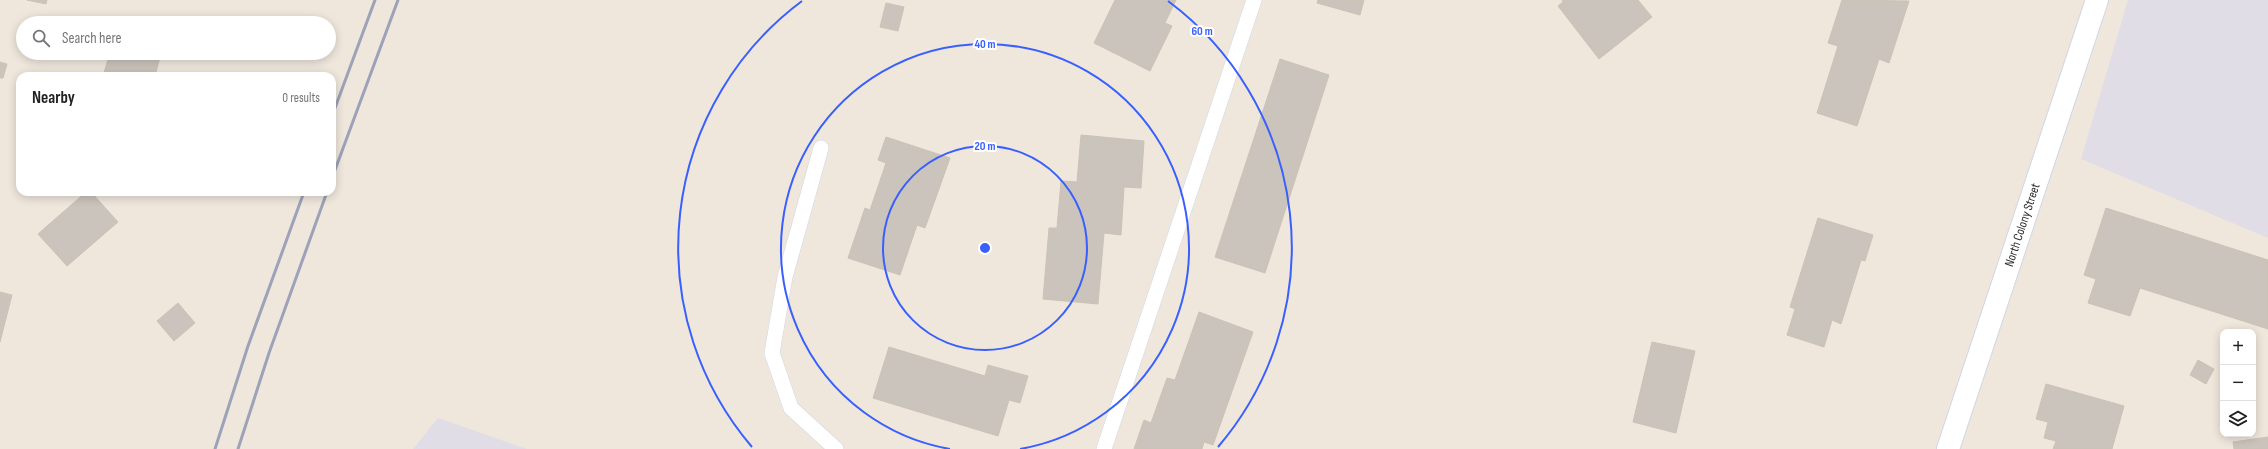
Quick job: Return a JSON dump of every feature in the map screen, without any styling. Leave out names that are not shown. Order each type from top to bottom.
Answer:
[{"type":"main road","name":"North Colony Street","points":[[1948,449],[2097,0]]},
{"type":"lane","points":[[1104,449],[1254,0]]},
{"type":"lane","points":[[821,148],[785,277],[772,353],[790,408],[836,449]]},
{"type":"shaded area","points":[[2128,0],[2268,0],[2268,238],[2081,159]]},
{"type":"shaded area","points":[[438,418],[527,449],[413,449]]},
{"type":"building","points":[[27,0],[47,0],[46,4]]},
{"type":"building","points":[[1115,0],[1176,0],[1165,23],[1172,26],[1150,71],[1094,43]]},
{"type":"building","points":[[1318,0],[1364,0],[1360,15],[1317,3]]},
{"type":"building","points":[[1562,0],[1638,0],[1652,17],[1599,59],[1558,6],[1563,2]]},
{"type":"building","points":[[1842,0],[1909,1],[1889,63],[1879,59],[1857,126],[1817,113],[1838,46],[1828,43]]},
{"type":"building","points":[[886,3],[904,7],[898,31],[880,27]]},
{"type":"building","points":[[1280,59],[1329,75],[1265,273],[1215,257]]},
{"type":"building","points":[[108,60],[159,60],[156,72],[104,72]]},
{"type":"building","points":[[0,62],[7,64],[3,78],[0,78]]},
{"type":"building","points":[[1081,135],[1144,141],[1141,188],[1124,187],[1121,235],[1104,233],[1098,304],[1043,299],[1049,228],[1057,228],[1061,181],[1077,182]]},
{"type":"building","points":[[886,137],[950,158],[925,228],[917,225],[900,275],[848,258],[865,208],[870,210],[886,163],[878,160]]},
{"type":"building","points":[[81,196],[95,196],[118,222],[67,266],[38,234]]},
{"type":"building","points":[[2106,208],[2268,260],[2268,329],[2140,288],[2130,316],[2088,303],[2096,279],[2084,275]]},
{"type":"building","points":[[1818,218],[1873,235],[1865,261],[1861,260],[1841,324],[1832,320],[1824,347],[1787,335],[1795,309],[1790,307]]},
{"type":"building","points":[[0,292],[12,295],[0,342]]},
{"type":"building","points":[[178,303],[195,323],[174,341],[157,321]]},
{"type":"building","points":[[1199,312],[1253,332],[1213,445],[1204,442],[1202,449],[1134,449],[1144,420],[1151,423],[1167,378],[1175,380]]},
{"type":"building","points":[[1652,342],[1695,351],[1676,433],[1633,422]]},
{"type":"building","points":[[889,347],[985,376],[988,365],[1028,376],[1020,403],[1009,400],[998,436],[873,398]]},
{"type":"building","points":[[2198,360],[2214,369],[2206,384],[2190,375]]},
{"type":"building","points":[[2046,384],[2124,406],[2112,449],[2053,449],[2056,441],[2044,438],[2048,422],[2036,419]]},
{"type":"building","points":[[2268,437],[2268,449],[2234,449],[2233,442]]},
{"type":"railway","points":[[336,105],[375,0]]},
{"type":"railway","points":[[336,167],[398,0]]},
{"type":"railway","points":[[215,449],[248,346],[303,196]]},
{"type":"railway","points":[[238,449],[269,353],[326,196]]}]
